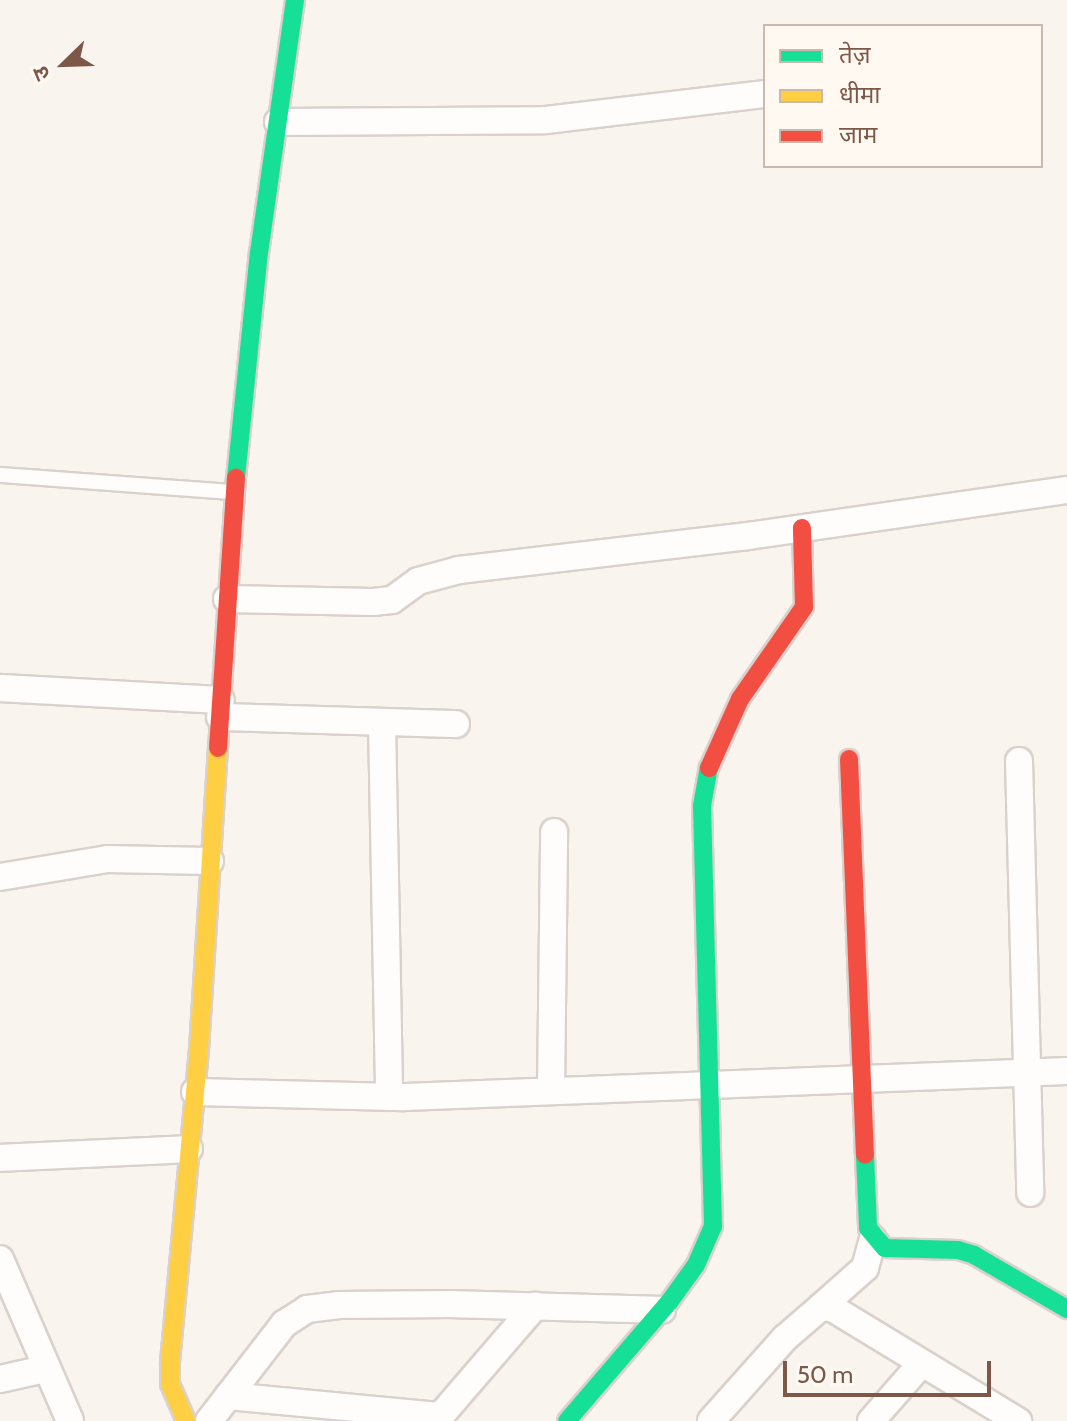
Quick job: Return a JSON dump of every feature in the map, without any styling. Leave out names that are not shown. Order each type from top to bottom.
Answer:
[{"type":"street","points":[[186,1421],[170,1384],[170,1362],[195,1092],[234,492],[257,267],[295,0]]},
{"type":"street","points":[[278,122],[546,120],[763,94]]},
{"type":"street","points":[[227,599],[392,600],[418,581],[459,570],[802,528],[1067,490]]},
{"type":"street","points":[[567,1421],[662,1310],[696,1265],[713,1226],[702,806],[708,772],[722,733],[740,699],[804,607],[806,589],[802,528]]},
{"type":"street","points":[[0,688],[382,722],[456,724]]},
{"type":"street","points":[[382,722],[389,1097]]},
{"type":"street","points":[[711,1421],[785,1338],[865,1268],[873,1239],[865,1207],[849,759]]},
{"type":"street","points":[[1019,761],[1030,1193]]},
{"type":"street","points":[[551,1090],[554,832]]},
{"type":"street","points":[[0,877],[107,859],[210,861]]},
{"type":"street","points":[[195,1092],[389,1097],[1067,1071]]},
{"type":"street","points":[[0,1158],[189,1149]]},
{"type":"street","points":[[873,1239],[885,1248],[958,1250],[974,1255],[1067,1309]]},
{"type":"street","points":[[0,1259],[70,1421]]},
{"type":"street","points":[[209,1421],[284,1324],[307,1309],[352,1305],[662,1310]]},
{"type":"street","points":[[228,1396],[438,1419],[535,1306]]},
{"type":"street","points":[[821,1307],[832,1308],[1018,1421]]},
{"type":"street","points":[[871,1421],[922,1363]]},
{"type":"street","points":[[0,1379],[45,1369]]},
{"type":"lane","points":[[0,475],[234,492]]},
{"type":"traffic: fast","points":[[236,478],[259,253],[295,0]]},
{"type":"traffic: fast","points":[[567,1421],[670,1301],[696,1265],[713,1226],[702,806],[709,768]]},
{"type":"traffic: fast","points":[[865,1155],[868,1228],[885,1248],[958,1250],[974,1255],[1067,1309]]},
{"type":"traffic: slow","points":[[186,1421],[170,1384],[170,1362],[199,1049],[218,748]]},
{"type":"traffic: jam","points":[[218,748],[236,478]]},
{"type":"traffic: jam","points":[[709,768],[740,699],[804,607],[802,528]]},
{"type":"traffic: jam","points":[[849,759],[865,1155]]}]
